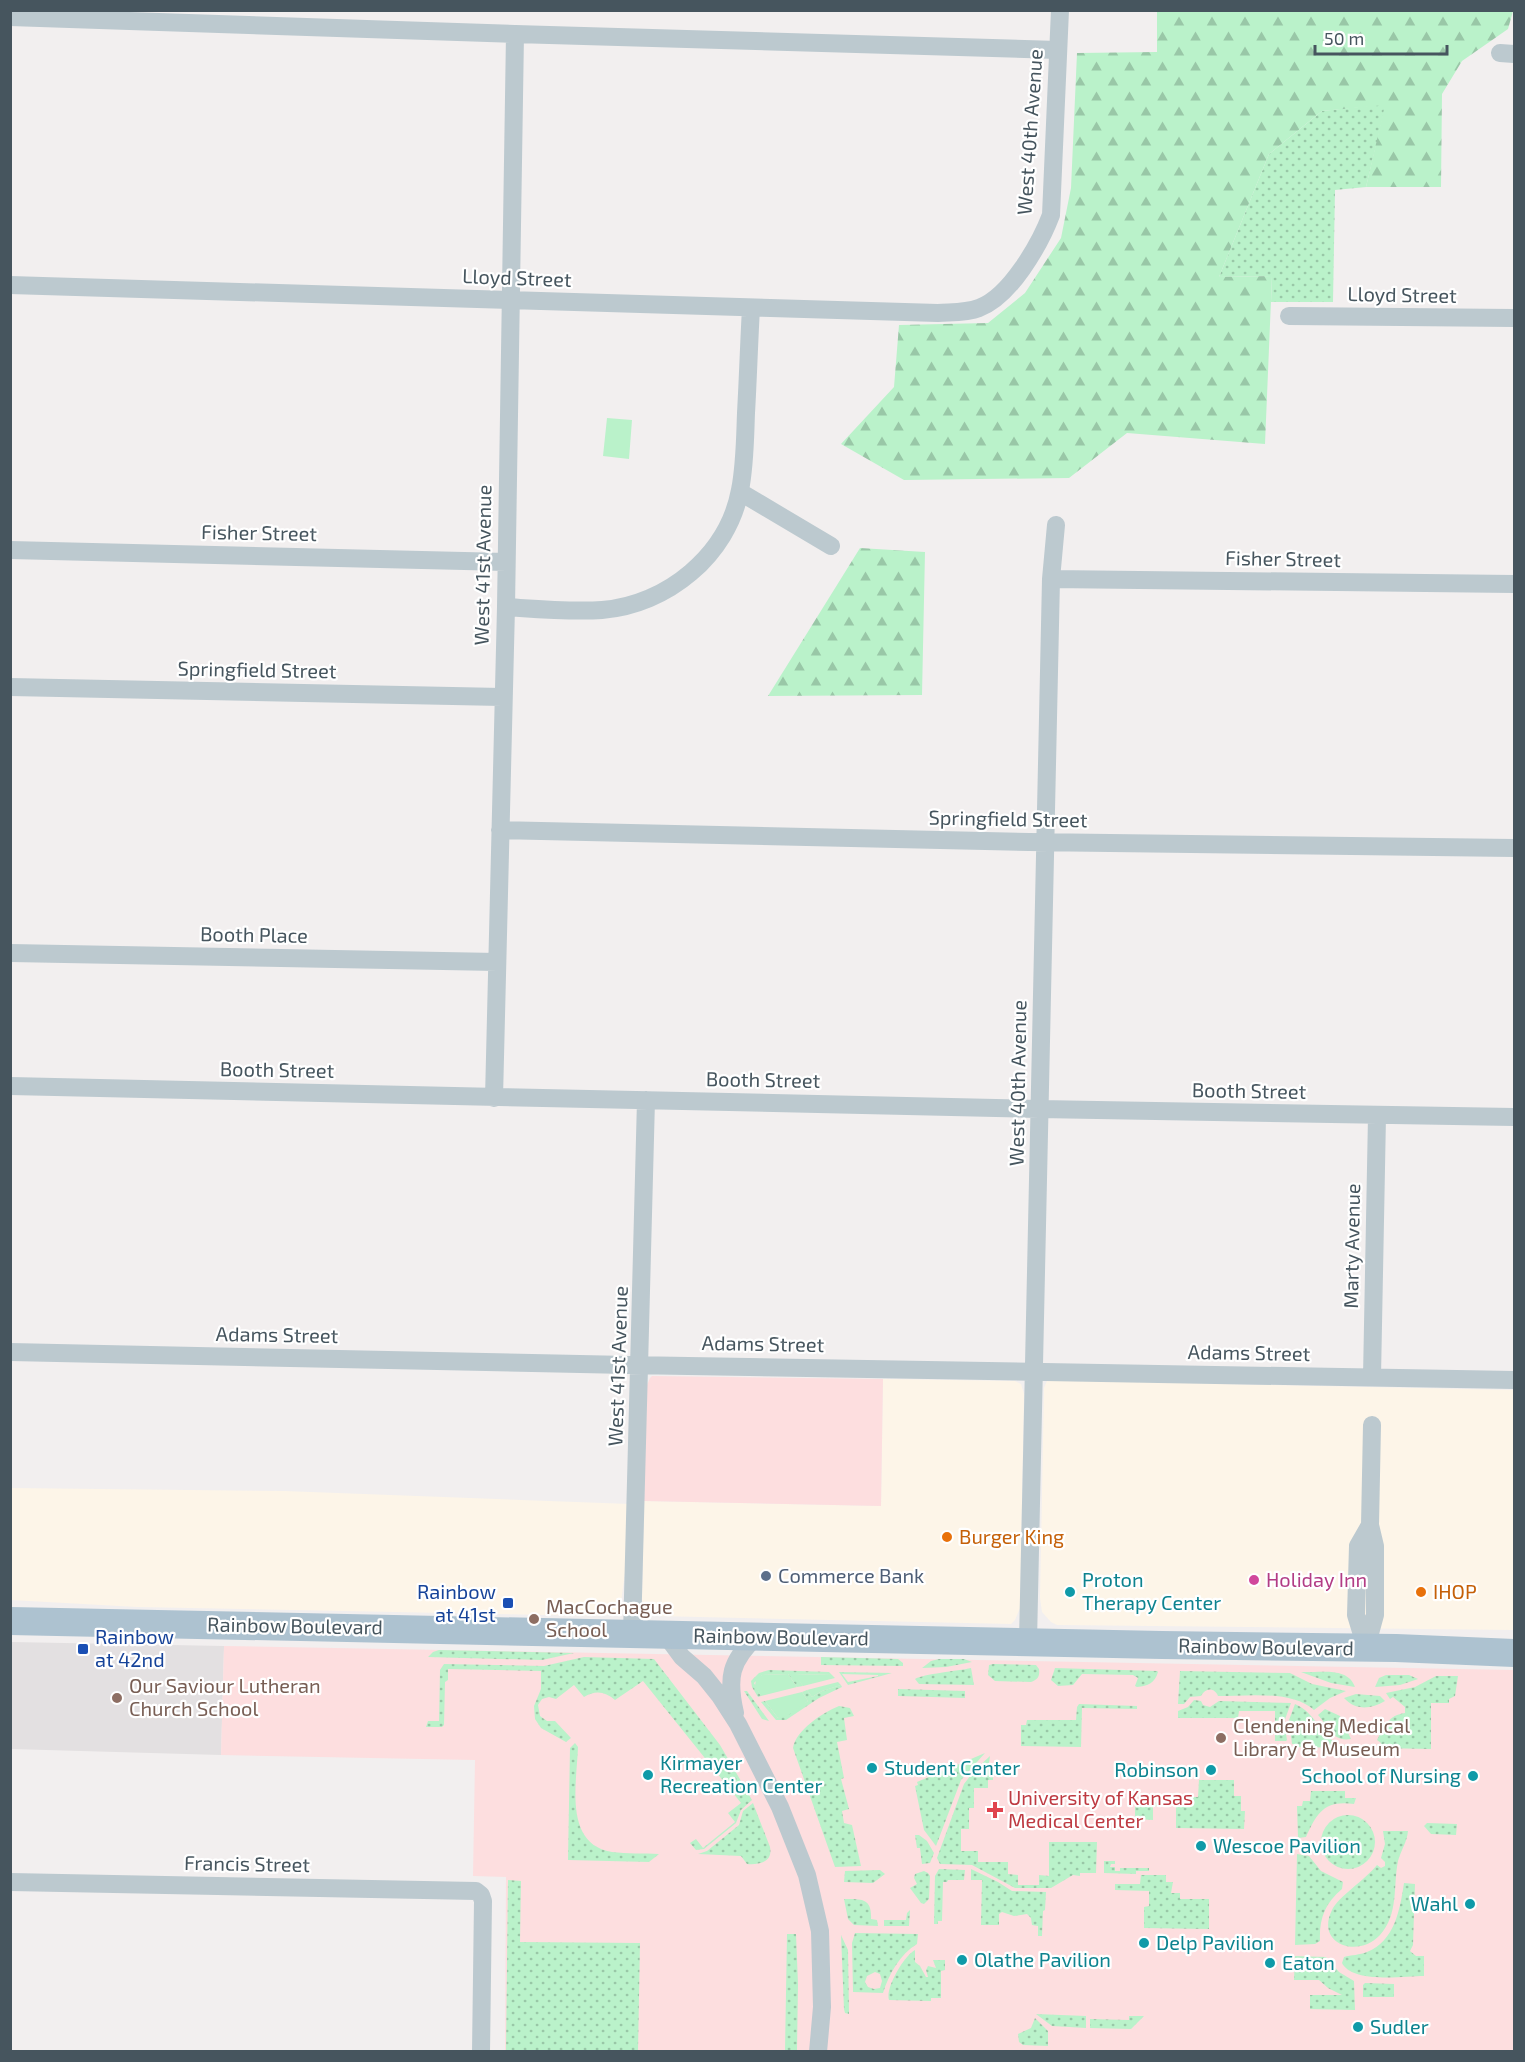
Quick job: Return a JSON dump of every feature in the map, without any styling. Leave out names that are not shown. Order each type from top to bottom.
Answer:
[{"type":"main road","name":"Rainbow Boulevard","points":[[10,1621],[1366,1648],[1515,1653]]},
{"type":"street","name":"West 40th Avenue","points":[[1012,281],[1033,252],[1052,215],[1059,10]]},
{"type":"street","points":[[10,17],[1058,50]]},
{"type":"street","name":"West 41st Avenue","points":[[494,1098],[506,607],[515,34]]},
{"type":"street","name":"Lloyd Street","points":[[10,285],[751,308],[961,312],[980,308],[993,300],[1012,281]]},
{"type":"street","points":[[506,607],[603,610],[640,602],[670,588],[698,567],[719,541],[733,515],[740,492],[744,460],[751,308]]},
{"type":"street","name":"Lloyd Street","points":[[1289,316],[1515,318]]},
{"type":"street","points":[[740,492],[831,546]]},
{"type":"street","name":"West 40th Avenue","points":[[1028,1642],[1051,579],[1056,525]]},
{"type":"street","name":"Fisher Street","points":[[10,550],[506,562]]},
{"type":"street","name":"Fisher Street","points":[[1051,579],[1515,584]]},
{"type":"street","name":"Springfield Street","points":[[10,687],[502,697]]},
{"type":"street","name":"Springfield Street","points":[[500,830],[1046,843],[1515,848]]},
{"type":"street","name":"Booth Place","points":[[10,953],[497,962]]},
{"type":"street","name":"Booth Street","points":[[10,1086],[494,1098],[1515,1117]]},
{"type":"street","name":"West 41st Avenue","points":[[632,1634],[646,1100]]},
{"type":"street","name":"Marty Avenue","points":[[1372,1377],[1377,1116]]},
{"type":"street","name":"Adams Street","points":[[10,1352],[1515,1380]]},
{"type":"street","points":[[1366,1648],[1375,1615],[1375,1546],[1370,1525],[1372,1425]]},
{"type":"street","points":[[664,1634],[682,1657],[709,1683],[738,1724],[780,1807],[807,1875],[820,1931],[822,2007],[818,2052]]},
{"type":"street","points":[[738,1724],[731,1695],[730,1678],[734,1665],[744,1648],[757,1636]]},
{"type":"street","name":"Francis Street","points":[[10,1882],[476,1891],[481,1895],[481,2052]]},
{"type":"shaded area","points":[[652,1376],[883,1379],[881,1506],[644,1501],[647,1385]]},
{"type":"shaded area","points":[[1049,1376],[1220,1384],[1514,1390],[1514,1630],[1057,1625],[1051,1622],[1042,1612],[1040,1598],[1044,1388]]},
{"type":"shaded area","points":[[883,1379],[1015,1381],[1021,1384],[1024,1394],[1020,1608],[1011,1624],[656,1616],[644,1609],[642,1600],[644,1501],[881,1506]]},
{"type":"shaded area","points":[[10,1488],[284,1491],[630,1504],[627,1558],[621,1602],[614,1613],[604,1616],[137,1607],[11,1600]]},
{"type":"shaded area","name":"Our Saviour Lutheran Church School","points":[[11,1642],[224,1646],[221,1755],[11,1749]]},
{"type":"shaded area","name":"University of Kansas Medical Center","points":[[224,1646],[1514,1670],[1514,2051],[505,2051],[506,1877],[473,1876],[475,1760],[221,1755]]},
{"type":"green space","points":[[1157,11],[1513,11],[1508,29],[1462,61],[1442,94],[1441,187],[1366,187],[1385,105],[1322,111],[1269,154],[1219,277],[1272,276],[1265,444],[1127,433],[1069,478],[904,480],[841,444],[894,387],[899,325],[988,323],[1025,293],[1061,238],[1071,188],[1077,53],[1157,52]]},
{"type":"green space","points":[[1386,104],[1366,187],[1335,190],[1333,302],[1271,302],[1272,276],[1219,277],[1269,154],[1322,111]]},
{"type":"green space","points":[[607,418],[632,420],[629,459],[603,456]]},
{"type":"green space","points":[[860,548],[925,552],[922,695],[768,696]]},
{"type":"green space","points":[[439,1650],[574,1653],[542,1660],[428,1657]]},
{"type":"green space","points":[[584,1657],[654,1659],[720,1745],[752,1800],[741,1810],[736,1823],[704,1849],[696,1850],[690,1843],[696,1839],[703,1848],[735,1822],[728,1813],[741,1803],[643,1681],[615,1700],[600,1692],[584,1697],[574,1685],[556,1699],[549,1697],[542,1699],[538,1705],[540,1716],[547,1721],[555,1721],[571,1738],[566,1742],[541,1728],[535,1719],[534,1706],[541,1689],[541,1671],[448,1669],[448,1680],[445,1682],[444,1725],[426,1727],[428,1721],[439,1721],[440,1670],[444,1664],[544,1666]]},
{"type":"green space","points":[[821,1657],[898,1659],[903,1666],[821,1665]]},
{"type":"green space","points":[[964,1659],[972,1662],[946,1667],[922,1668],[931,1661]]},
{"type":"green space","points":[[989,1665],[1036,1665],[1039,1669],[1039,1676],[1031,1682],[995,1681],[988,1675]]},
{"type":"green space","points":[[971,1668],[974,1685],[919,1684],[915,1679],[933,1674]]},
{"type":"green space","points":[[1055,1668],[1158,1672],[1153,1681],[1141,1687],[1135,1686],[1138,1678],[1133,1675],[1082,1674],[1073,1685],[1058,1686],[1051,1680]]},
{"type":"green space","points":[[769,1670],[829,1672],[832,1675],[795,1674],[803,1686],[797,1687],[788,1674],[762,1675],[754,1683],[761,1696],[758,1697],[751,1681],[759,1673]]},
{"type":"green space","points":[[1180,1671],[1290,1673],[1312,1684],[1346,1691],[1330,1698],[1314,1710],[1294,1699],[1255,1695],[1218,1696],[1210,1690],[1205,1691],[1201,1696],[1190,1697],[1184,1704],[1178,1704]]},
{"type":"green space","points":[[839,1672],[892,1673],[848,1685]],"holes":[[[842,1674],[878,1675],[848,1682]]]},
{"type":"green space","points":[[1301,1672],[1340,1673],[1351,1680],[1355,1687],[1331,1683]]},
{"type":"green space","points":[[788,1674],[797,1687],[761,1696],[755,1686],[756,1679],[762,1675]]},
{"type":"green space","points":[[794,1674],[832,1675],[835,1678],[803,1686]]},
{"type":"green space","points":[[1386,1675],[1409,1675],[1418,1679],[1400,1685],[1375,1687],[1379,1678]]},
{"type":"green space","points":[[1436,1676],[1458,1676],[1455,1696],[1449,1699],[1449,1703],[1431,1703],[1431,1749],[1380,1748],[1381,1743],[1377,1740],[1385,1726],[1395,1716],[1405,1713],[1405,1707],[1393,1697],[1390,1699],[1386,1693],[1415,1687]]},
{"type":"green space","points":[[838,1682],[841,1685],[812,1697],[807,1690]]},
{"type":"green space","points":[[841,1685],[842,1687],[819,1698],[786,1720],[776,1720],[761,1702],[765,1701],[778,1718],[808,1701],[802,1692],[807,1690],[812,1697]]},
{"type":"green space","points":[[898,1689],[965,1691],[965,1698],[898,1696]]},
{"type":"green space","points":[[744,1691],[747,1691],[769,1721],[762,1719]]},
{"type":"green space","points":[[802,1692],[808,1701],[787,1716],[778,1718],[765,1701]]},
{"type":"green space","points":[[1356,1694],[1380,1696],[1385,1701],[1374,1706],[1359,1707],[1344,1698]]},
{"type":"green space","points":[[1194,1700],[1201,1701],[1203,1705],[1210,1707],[1219,1701],[1291,1703],[1284,1722],[1287,1740],[1275,1741],[1275,1711],[1239,1711],[1238,1718],[1178,1718],[1178,1711],[1188,1707]]},
{"type":"green space","points":[[1079,1704],[1137,1706],[1137,1709],[1082,1708],[1081,1747],[1021,1746],[1021,1725],[1026,1725],[1027,1720],[1076,1720]]},
{"type":"green space","points":[[1295,1704],[1310,1715],[1325,1734],[1347,1748],[1298,1747],[1298,1744],[1292,1744],[1289,1720]]},
{"type":"green space","points":[[839,1706],[850,1708],[854,1716],[844,1718],[847,1740],[837,1742],[844,1778],[841,1779],[849,1809],[842,1811],[844,1823],[852,1825],[861,1866],[835,1867],[793,1748],[804,1729],[825,1713]]},
{"type":"green space","points":[[1325,1709],[1340,1716],[1351,1739],[1339,1738],[1332,1733],[1318,1715]]},
{"type":"green space","points":[[575,1743],[578,1747],[576,1810],[579,1824],[586,1837],[596,1847],[612,1852],[659,1854],[649,1862],[568,1860],[570,1748]]},
{"type":"green space","points":[[985,1753],[961,1780],[936,1846],[924,1830],[915,1786],[918,1785],[917,1782]]},
{"type":"green space","points":[[990,1756],[989,1763],[993,1764],[993,1780],[988,1780],[988,1788],[974,1788],[974,1808],[969,1808],[969,1829],[961,1829],[961,1851],[978,1851],[978,1862],[1008,1862],[1008,1874],[1018,1875],[1018,1885],[1039,1885],[1039,1875],[1049,1876],[1049,1842],[1097,1842],[1096,1873],[1073,1875],[1051,1888],[1015,1888],[972,1865],[940,1864],[937,1858],[964,1784]]},
{"type":"green space","points":[[1199,1780],[1234,1780],[1234,1796],[1241,1796],[1241,1811],[1245,1811],[1244,1829],[1176,1828],[1176,1797],[1198,1797]]},
{"type":"green space","points":[[1311,1791],[1345,1791],[1345,1798],[1356,1798],[1354,1804],[1335,1804],[1323,1810],[1306,1837],[1298,1838],[1297,1806],[1302,1806],[1303,1801],[1310,1801]]},
{"type":"green space","points":[[1135,1802],[1156,1802],[1157,1806],[1153,1807],[1153,1820],[1135,1819]]},
{"type":"green space","points":[[753,1803],[770,1847],[770,1856],[767,1859],[761,1863],[747,1864],[741,1856],[698,1854],[707,1851],[739,1825],[743,1811]]},
{"type":"green space","points":[[1343,1815],[1353,1815],[1363,1819],[1371,1827],[1375,1842],[1371,1857],[1363,1865],[1353,1869],[1343,1869],[1333,1865],[1325,1857],[1321,1847],[1321,1837],[1325,1827],[1333,1819]]},
{"type":"green space","points":[[1427,1823],[1457,1824],[1456,1835],[1431,1834],[1424,1826]]},
{"type":"green space","points":[[1383,1831],[1408,1831],[1398,1861],[1390,1918],[1380,1935],[1371,1942],[1351,1947],[1341,1944],[1329,1932],[1328,1922],[1332,1910],[1377,1865],[1381,1868],[1385,1866],[1381,1858],[1385,1844]]},
{"type":"green space","points":[[915,1835],[927,1841],[934,1853],[930,1863],[922,1864],[920,1848],[917,1848]]},
{"type":"green space","points":[[1297,1854],[1309,1856],[1321,1871],[1343,1882],[1342,1889],[1331,1900],[1324,1912],[1320,1941],[1315,1944],[1295,1945]]},
{"type":"green space","points":[[1104,1861],[1115,1861],[1115,1864],[1111,1864],[1110,1867],[1115,1867],[1115,1871],[1120,1871],[1120,1868],[1149,1868],[1149,1871],[1136,1871],[1136,1874],[1104,1873]]},
{"type":"green space","points":[[939,1869],[965,1870],[964,1880],[943,1882],[942,1921],[934,1924],[935,1876]]},
{"type":"green space","points":[[971,1869],[1012,1891],[1046,1892],[1042,1936],[1038,1936],[1038,1926],[1032,1925],[1031,1918],[1027,1914],[1014,1916],[1002,1912],[999,1914],[999,1925],[981,1925],[982,1880],[971,1880]]},
{"type":"green space","points":[[880,1870],[885,1874],[873,1883],[844,1882],[845,1871]]},
{"type":"green space","points":[[924,1871],[930,1876],[929,1899],[924,1904],[910,1888],[917,1884],[915,1874]]},
{"type":"green space","points":[[1141,1875],[1166,1875],[1166,1882],[1173,1882],[1171,1893],[1180,1893],[1180,1899],[1209,1899],[1209,1929],[1144,1928],[1144,1907],[1149,1906],[1149,1891],[1115,1890],[1115,1884],[1140,1884]]},
{"type":"green space","points":[[508,1880],[521,1881],[520,1942],[640,1943],[638,2051],[506,2051]]},
{"type":"green space","points":[[1404,1883],[1415,1884],[1413,1945],[1410,1951],[1416,1956],[1424,1956],[1424,1976],[1380,1977],[1357,1974],[1348,1970],[1342,1963],[1344,1957],[1364,1953],[1376,1947],[1390,1932],[1398,1913]]},
{"type":"green space","points":[[844,1899],[861,1900],[868,1903],[871,1919],[877,1920],[878,1926],[854,1925],[848,1919]]},
{"type":"green space","points":[[910,1910],[909,1926],[884,1926],[884,1920],[906,1920]]},
{"type":"green space","points":[[855,1933],[918,1934],[917,1944],[905,1953],[896,1965],[883,1993],[853,1992],[852,1943]],"holes":[[[875,1972],[880,1974],[882,1981],[880,1988],[868,1987],[865,1982],[867,1976]]]},
{"type":"green space","points":[[787,1934],[796,1934],[797,2051],[785,2051]]},
{"type":"green space","points":[[841,1935],[848,1950],[849,2014],[845,2013],[844,2009]]},
{"type":"green space","points":[[915,1950],[915,1962],[926,1977],[928,1977],[926,1970],[928,1966],[936,1968],[933,1960],[945,1960],[945,1970],[941,1971],[941,1998],[931,1998],[931,2001],[889,2000],[890,1988],[896,1973]]},
{"type":"green space","points":[[1295,1956],[1326,1957],[1339,1972],[1354,1981],[1355,2010],[1310,2009],[1310,1995],[1342,1995],[1319,1980],[1294,1980]]},
{"type":"green space","points":[[1365,1983],[1394,1984],[1394,1997],[1363,1997]]},
{"type":"green space","points":[[1036,2014],[1086,2016],[1086,2028],[1052,2026]]},
{"type":"green space","points":[[1129,2016],[1144,2016],[1131,2029],[1090,2028],[1090,2019],[1129,2020]]},
{"type":"green space","points":[[1035,2018],[1048,2031],[1048,2046],[1023,2045],[1019,2042],[1018,2034],[1031,2028]]},
{"type":"place","name":"Burger King","points":[[947,1537]]},
{"type":"place","name":"Commerce Bank","points":[[766,1576]]},
{"type":"place","name":"Holiday Inn","points":[[1254,1580]]},
{"type":"place","name":"Proton Therapy Center","points":[[1070,1592]]},
{"type":"place","name":"IHOP","points":[[1421,1592]]},
{"type":"place","name":"Rainbow at 41st","points":[[508,1603]]},
{"type":"place","name":"MacCochague School","points":[[534,1619]]},
{"type":"place","name":"Rainbow at 42nd","points":[[83,1649]]},
{"type":"place","name":"Our Saviour Lutheran Church School","points":[[117,1698]]},
{"type":"place","name":"Clendening Medical Library & Museum","points":[[1221,1738]]},
{"type":"place","name":"Student Center","points":[[872,1768]]},
{"type":"place","name":"Robinson","points":[[1211,1770]]},
{"type":"place","name":"Kirmayer Recreation Center","points":[[648,1775]]},
{"type":"place","name":"School of Nursing","points":[[1473,1776]]},
{"type":"place","name":"University of Kansas Medical Center","points":[[995,1810]]},
{"type":"place","name":"Wescoe Pavilion","points":[[1201,1846]]},
{"type":"place","name":"Wahl","points":[[1470,1904]]},
{"type":"place","name":"Delp Pavilion","points":[[1144,1943]]},
{"type":"place","name":"Olathe Pavilion","points":[[962,1960]]},
{"type":"place","name":"Eaton","points":[[1270,1963]]},
{"type":"place","name":"Sudler","points":[[1358,2027]]}]
